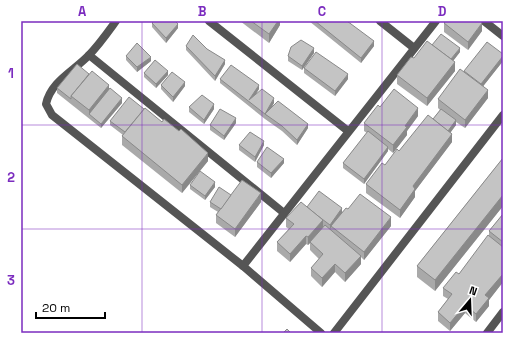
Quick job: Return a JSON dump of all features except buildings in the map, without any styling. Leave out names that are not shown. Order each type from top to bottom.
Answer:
[{"type":"street","points":[[116,21],[89,55],[63,77],[52,90],[46,104],[52,115],[243,266],[321,333]]},
{"type":"street","points":[[209,21],[348,131]]},
{"type":"street","points":[[380,21],[414,48]]},
{"type":"street","points":[[243,266],[436,21]]},
{"type":"street","points":[[484,21],[503,36]]},
{"type":"street","points":[[89,55],[284,213]]},
{"type":"street","points":[[334,333],[503,115]]},
{"type":"street","points":[[487,333],[503,312]]}]
